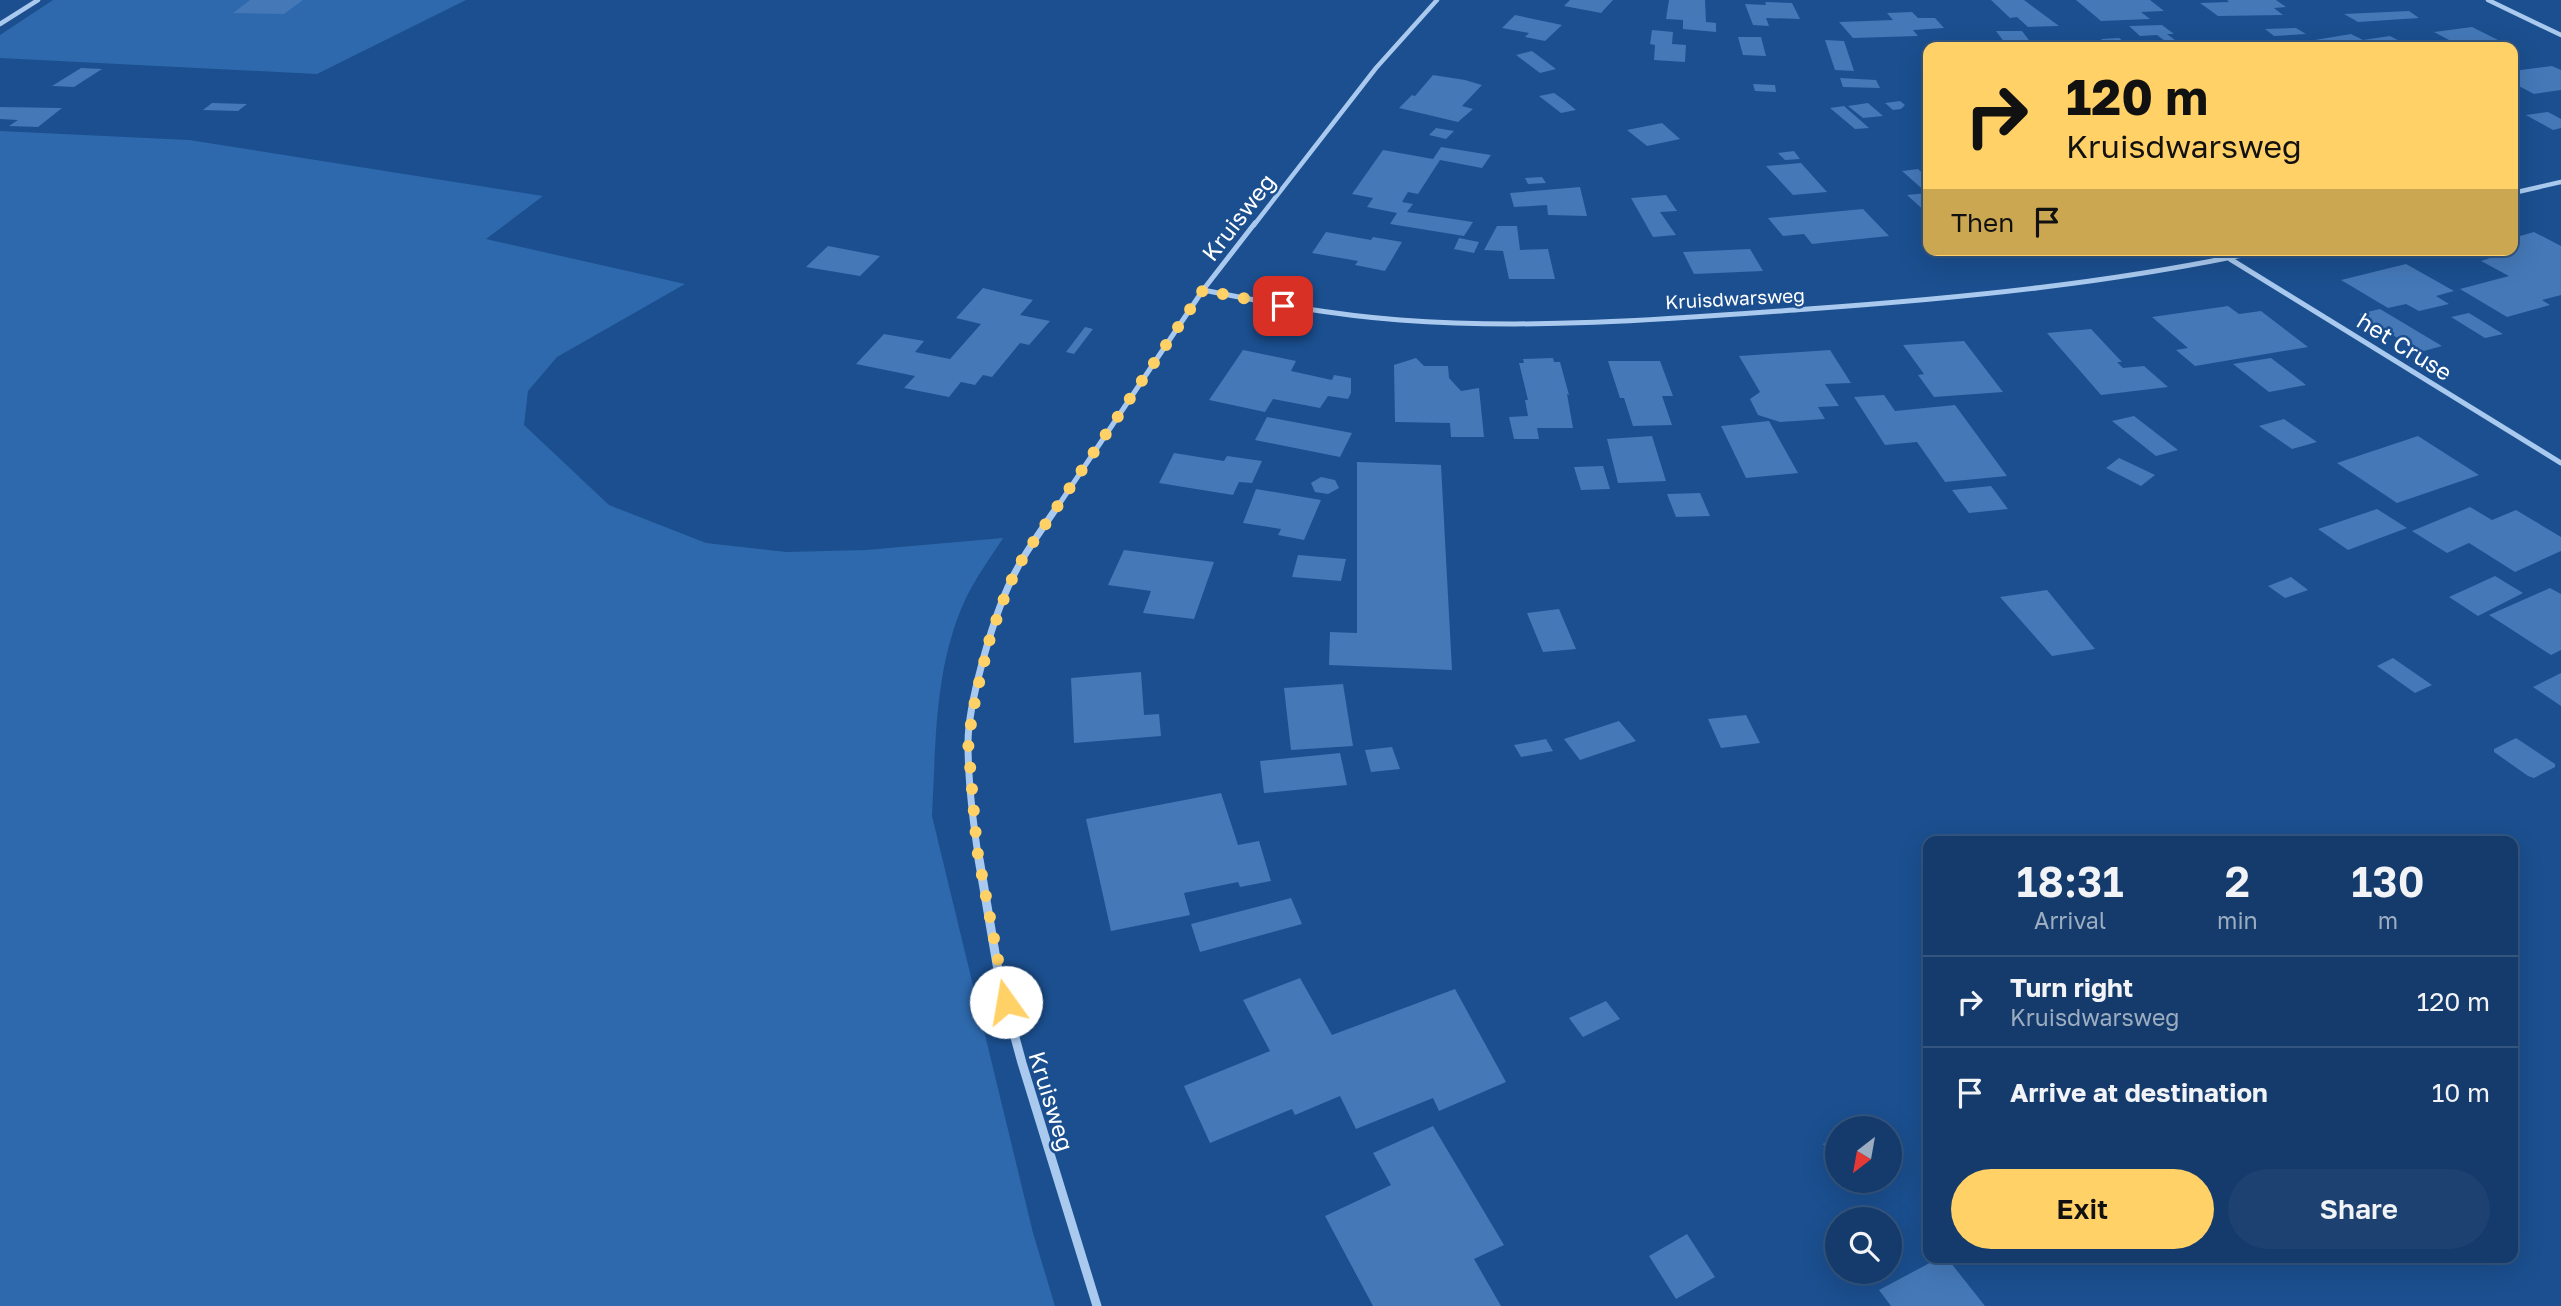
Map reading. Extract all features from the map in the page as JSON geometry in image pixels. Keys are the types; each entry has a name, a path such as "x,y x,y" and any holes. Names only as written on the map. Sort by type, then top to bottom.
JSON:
{"street":[{"path":"0,24 38,0"},
{"name":"Kruisweg","path":"1097,1306 1022,1063 1000,982 977,849 968,741 990,638 1008,587 1024,556 1203,290 1376,68 1437,0"},
{"path":"2488,0 2561,35"},
{"path":"2518,192 2561,182"},
{"name":"Kruisdwarsweg","path":"1203,290 1283,306 1387,319 1545,323 1768,313 1997,296 2242,256"},
{"name":"het Cruse","path":"2230,259 2561,463"}],"shaded area":[{"path":"53,0 466,0 317,74 0,58 0,35"},
{"path":"0,131 189,140 543,196 486,239 685,284 557,357 528,391 524,425 609,505 706,543 786,552 866,550 1003,538 966,598 948,650 938,705 932,816 1033,1233 1055,1306 0,1306"}],"building":[{"path":"250,0 303,0 284,14 233,13"},
{"path":"1570,0 1613,0 1601,13 1564,6"},
{"path":"1669,0 1705,0 1706,22 1716,23 1716,32 1683,29 1683,20 1666,19"},
{"path":"1991,0 2024,0 2059,26 2028,27 2017,17 2010,18"},
{"path":"2076,0 2150,0 2164,11 2141,12 2150,19 2101,21"},
{"path":"2227,0 2276,0 2286,7 2274,8 2283,15 2218,16 2200,3 2229,2"},
{"path":"1765,2 1792,3 1800,19 1766,18 1769,26 1753,25 1745,4 1766,5"},
{"path":"2409,11 2419,18 2358,22 2344,14"},
{"path":"1912,12 1918,18 1935,18 1944,28 1913,30 1918,36 1853,38 1839,22 1893,20 1887,13"},
{"path":"1515,15 1562,25 1545,41 1525,37 1529,33 1502,28"},
{"path":"2162,25 2174,34 2167,34 2177,42 2166,42 2157,35 2140,36 2129,26"},
{"path":"2472,27 2500,41 2433,42 2449,40 2434,32"},
{"path":"2296,28 2306,34 2274,36 2265,29"},
{"path":"1652,30 1673,32 1672,44 1686,45 1685,62 1654,60 1655,45 1650,44"},
{"path":"1996,31 2022,31 2030,42 2004,42"},
{"path":"2351,34 2363,40 2390,36 2401,42 2315,40"},
{"path":"1738,37 1761,37 1766,56 1743,55"},
{"path":"2119,38 2124,42 2104,42 2101,39"},
{"path":"1825,40 1844,41 1854,71 1835,70"},
{"path":"1532,51 1556,69 1540,73 1516,55"},
{"path":"2552,66 2561,70 2561,90 2534,94 2518,86 2518,70"},
{"path":"81,68 102,69 74,87 52,86"},
{"path":"1433,75 1482,85 1462,106 1473,109 1458,122 1399,108 1412,95 1415,96"},
{"path":"1840,78 1876,80 1880,88 1843,87"},
{"path":"1753,84 1775,85 1776,92 1755,91"},
{"path":"1554,93 1576,110 1561,113 1539,96"},
{"path":"1900,101 1905,105 1901,109 1893,110 1885,103"},
{"path":"212,103 247,104 238,111 203,110"},
{"path":"1868,103 1883,116 1863,118 1848,106"},
{"path":"1844,106 1869,128 1855,129 1830,108"},
{"path":"0,107 62,108 38,127 9,126 18,120 0,119"},
{"path":"2548,112 2561,119 2561,128 2553,130 2526,115"},
{"path":"1662,123 1680,139 1647,146 1627,130"},
{"path":"1436,128 1454,131 1446,139 1429,135"},
{"path":"1441,147 1491,155 1482,168 1440,160 1418,194 1408,192 1402,202 1413,204 1407,212 1473,222 1464,236 1390,224 1397,213 1367,207 1373,198 1352,194 1383,150 1433,159"},
{"path":"1794,151 1800,159 1785,160 1778,153"},
{"path":"1801,163 1827,192 1793,195 1766,166"},
{"path":"1918,169 1923,174 1923,189 1902,171"},
{"path":"1542,177 1546,183 1528,184 1525,178"},
{"path":"1580,187 1587,216 1548,215 1547,205 1514,207 1510,193"},
{"path":"1923,193 1923,209 1907,195"},
{"path":"1666,195 1677,211 1660,212 1676,235 1653,237 1631,198"},
{"path":"1863,209 1889,236 1812,244 1804,234 1783,236 1768,218"},
{"path":"1497,226 1517,226 1520,250 1548,249 1555,279 1509,279 1503,251 1484,250"},
{"path":"1326,232 1402,242 1385,271 1355,265 1358,261 1312,253"},
{"path":"2534,232 2561,246 2561,295 2542,300 2550,305 2507,317 2460,289 2509,276 2481,261 2493,257 2491,256 2518,256 2518,237"},
{"path":"1459,238 1479,242 1474,253 1454,249"},
{"path":"828,246 880,256 860,276 806,267"},
{"path":"1750,249 1763,271 1694,274 1683,252"},
{"path":"2406,264 2454,291 2436,296 2449,304 2419,311 2406,304 2388,308 2341,280"},
{"path":"983,288 1033,300 1020,315 1050,321 1029,345 1020,343 992,377 983,375 975,385 961,382 949,397 904,388 915,376 856,364 884,334 924,341 915,352 950,359 981,324 956,318"},
{"path":"2228,306 2239,314 2261,311 2308,347 2195,366 2176,350 2188,348 2152,317"},
{"path":"2380,309 2442,346 2420,352 2359,314"},
{"path":"2469,313 2503,334 2485,338 2451,317"},
{"path":"1085,327 1093,329 1074,354 1066,352"},
{"path":"2091,329 2122,362 2117,362 2123,368 2144,366 2168,387 2101,395 2047,333"},
{"path":"1964,341 2003,392 1934,397 1918,375 1924,374 1903,345"},
{"path":"1243,350 1296,361 1291,371 1332,380 1334,375 1351,378 1351,393 1348,399 1328,396 1320,408 1273,399 1265,412 1209,400"},
{"path":"1830,350 1851,383 1825,384 1839,406 1818,407 1825,419 1780,422 1758,415 1750,399 1760,392 1739,356"},
{"path":"1416,358 1424,366 1448,366 1449,378 1461,391 1479,388 1484,437 1451,437 1450,423 1395,422 1394,365"},
{"path":"1553,358 1554,362 1560,362 1569,395 1567,394 1573,428 1537,428 1539,439 1514,439 1509,417 1528,416 1525,400 1528,400 1519,363 1524,363 1523,359"},
{"path":"2271,358 2306,385 2269,392 2233,364"},
{"path":"1608,361 1660,361 1673,396 1662,396 1672,425 1633,426"},
{"path":"1884,395 1895,411 1955,405 2007,476 1945,482 1917,442 1885,445 1854,397"},
{"path":"2134,416 2178,450 2156,456 2112,421"},
{"path":"1267,417 1352,433 1340,457 1255,440"},
{"path":"2284,419 2317,442 2292,449 2259,426"},
{"path":"1769,421 1798,473 1746,478 1721,426"},
{"path":"1652,436 1666,481 1618,483 1607,439"},
{"path":"2418,436 2479,475 2397,503 2337,463"},
{"path":"1174,453 1224,461 1227,456 1262,461 1252,483 1239,482 1233,495 1159,483"},
{"path":"2119,458 2155,475 2141,486 2106,468"},
{"path":"1357,462 1441,465 1452,670 1329,665 1330,632 1357,633"},
{"path":"1603,466 1610,489 1581,490 1574,467"},
{"path":"1321,477 1335,480 1339,488 1328,494 1315,492 1311,483"},
{"path":"1991,486 2008,509 1969,513 1952,490"},
{"path":"1256,489 1321,500 1304,540 1278,535 1281,529 1243,523"},
{"path":"1700,493 1710,516 1676,517 1667,494"},
{"path":"2470,507 2492,520 2516,510 2561,537 2561,551 2515,572 2469,543 2447,553 2412,531"},
{"path":"2377,509 2407,528 2348,550 2318,529"},
{"path":"1124,550 1214,562 1194,619 1143,613 1151,591 1108,585"},
{"path":"1298,555 1346,559 1341,581 1292,577"},
{"path":"2495,576 2523,593 2478,616 2449,597"},
{"path":"2291,577 2308,590 2285,598 2268,586"},
{"path":"2550,588 2561,594 2561,650 2551,655 2489,615"},
{"path":"2047,590 2095,649 2052,656 2000,597"},
{"path":"1559,609 1576,649 1543,652 1527,613"},
{"path":"2393,658 2432,685 2415,693 2377,666"},
{"path":"1141,672 1144,715 1159,714 1161,736 1074,743 1071,678"},
{"path":"2561,673 2561,706 2533,687"},
{"path":"1343,684 1353,746 1291,750 1284,688"},
{"path":"1746,715 1760,743 1721,748 1708,719"},
{"path":"1619,721 1636,741 1580,760 1564,739"},
{"path":"2516,738 2555,764 2555,767 2534,778 2494,752 2494,749"},
{"path":"1546,739 1553,751 1521,757 1514,745"},
{"path":"1392,747 1400,769 1371,772 1365,750"},
{"path":"1340,753 1347,785 1264,793 1260,761"},
{"path":"1221,793 1238,845 1259,841 1271,881 1240,887 1238,882 1184,893 1190,915 1111,931 1086,819"},
{"path":"1291,898 1302,924 1200,952 1191,924"},
{"path":"1300,978 1332,1035 1455,989 1506,1082 1439,1111 1433,1098 1356,1129 1340,1096 1295,1115 1292,1109 1210,1143 1184,1086 1270,1051 1243,1000"},
{"path":"1606,1001 1620,1019 1583,1037 1569,1018"},
{"path":"1433,1126 1504,1245 1474,1259 1501,1306 1373,1306 1325,1216 1391,1185 1373,1153"},
{"path":"1687,1234 1715,1277 1676,1299 1649,1256"},
{"path":"1930,1263 1951,1263 1985,1306 1891,1306 1879,1290 1890,1284 1902,1284 1902,1278"}],"route":[{"path":"1006,1002 1000,982 977,849 968,741 990,638 1008,587 1045,522 1203,290 1283,306"}]}
